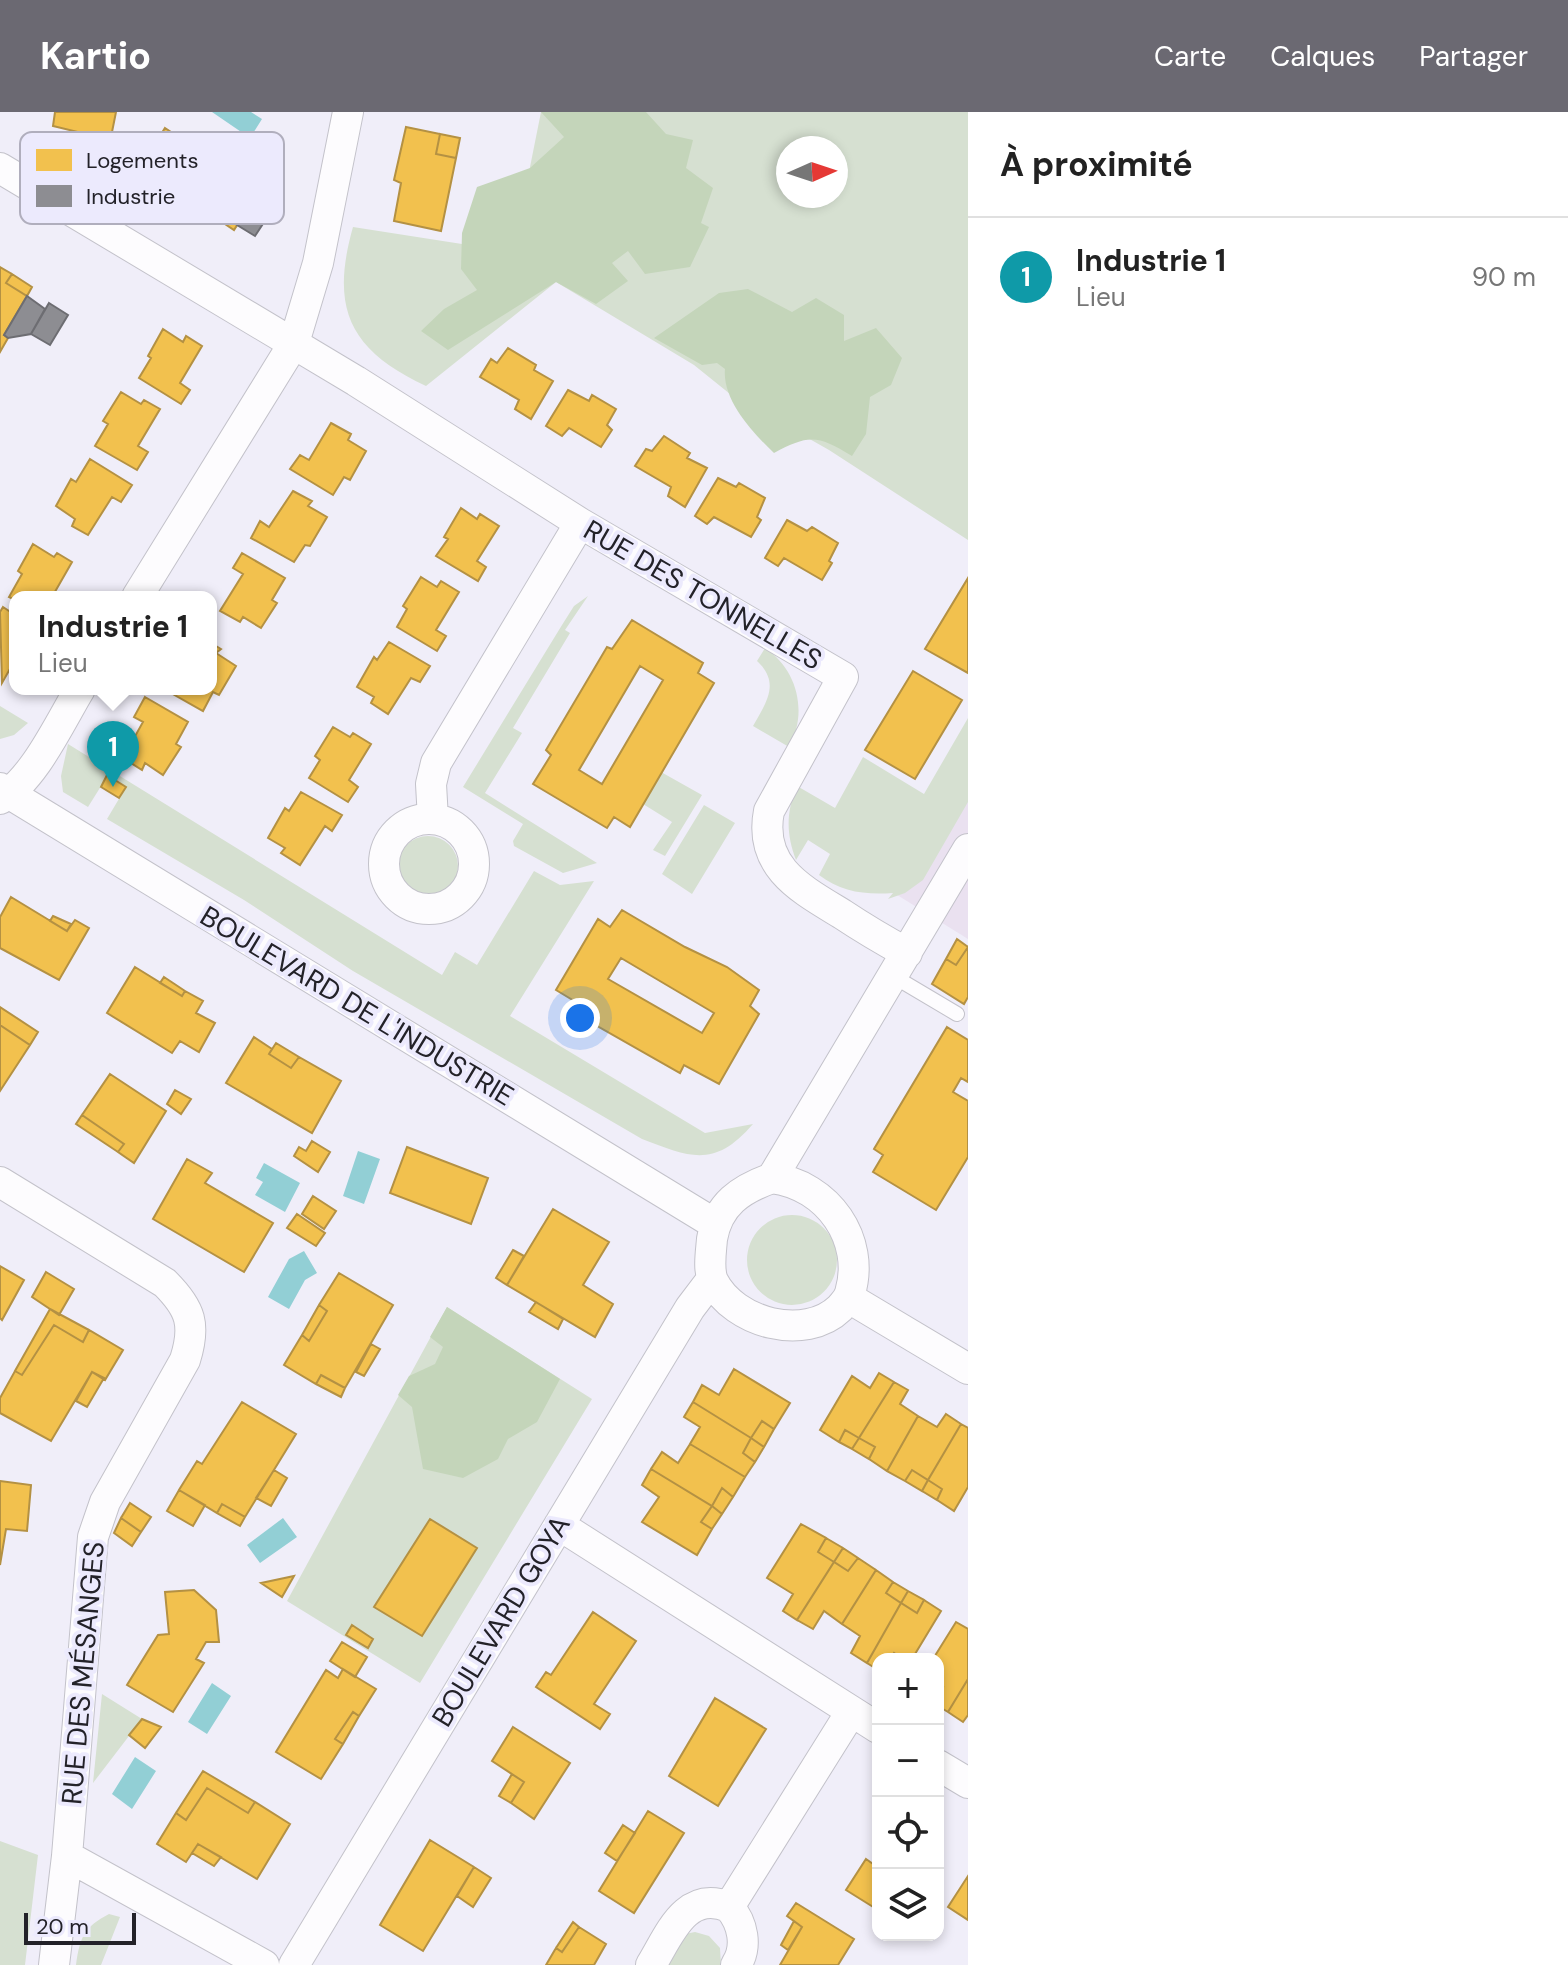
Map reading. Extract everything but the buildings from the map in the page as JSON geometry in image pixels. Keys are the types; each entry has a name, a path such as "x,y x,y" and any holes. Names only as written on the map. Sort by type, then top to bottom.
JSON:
{"street":[{"path":"141,591 294,343 318,263 348,112"},
{"name":"RUE DES TONNELLES","path":"0,168 20,180"},
{"name":"RUE DES TONNELLES","path":"92,224 294,343 580,523 843,677 769,811 766,836 775,860 790,880 900,964"},
{"path":"433,819 431,784 436,763 580,523"},
{"path":"3,794 28,774 76,695"},
{"name":"BOULEVARD DE L'INDUSTRIE","path":"3,794 715,1224"},
{"path":"772,1178 968,849"},
{"path":"772,1178 788,1180 811,1193 833,1212 847,1229 854,1249 856,1272 849,1298 833,1314 816,1322 793,1327 770,1323 747,1313 725,1298 712,1279 710,1255 715,1224 727,1203 745,1188 772,1178"},
{"name":"RUE DES MÉSANGES","path":"0,1182 165,1283 179,1297 190,1316 192,1339 185,1360 105,1502 93,1537 67,1856 54,1965"},
{"name":"BOULEVARD GOYA","path":"294,1965 690,1308 712,1279"},
{"path":"849,1298 968,1369"},
{"path":"559,1525 873,1725"},
{"path":"729,1907 851,1712"},
{"path":"944,1769 968,1783"},
{"path":"67,1856 264,1965"},
{"path":"651,1965 688,1909 707,1904 729,1907"},
{"path":"729,1907 742,1934 743,1950 736,1965"}],"lane":[{"path":"900,964 957,1014"}],"shaded area":[{"path":"968,769 968,939 894,893"}],"green space":[{"path":"541,112 968,112 968,540 829,450 730,394 694,365 556,282 426,386 379,357 363,341 352,323 344,281 353,227 513,252"},
{"path":"541,112 646,112 666,134 693,140 686,168 713,188 701,223 709,227 690,267 645,274 628,251 612,263 628,281 596,304 556,282 448,350 421,331 444,309 477,290 461,269 462,233 477,187 530,168 564,137"},
{"path":"748,289 792,312 816,298 844,315 844,341 876,328 902,358 891,385 870,397 866,434 852,456 830,444 813,440 796,442 774,453 740,415 728,392 725,369 717,363 702,365 654,338 719,293"},
{"path":"588,596 565,630 570,633 513,728 522,733 485,793 597,863 563,873 514,846 513,841 523,824 463,787 574,606"},
{"path":"765,648 785,668 796,693 798,720 789,747 753,726 769,693 768,677 757,661"},
{"path":"0,706 28,723 14,735 0,739"},
{"path":"968,718 968,802 923,880 905,893 888,899 893,893 854,891 819,875 830,854 808,840 796,860 789,823 797,786 835,808 863,757 924,794"},
{"path":"68,744 442,975 455,952 477,965 534,871 560,885 594,881 510,1016 705,1133 753,1124 727,1148 702,1155 675,1151 642,1139 353,971 244,900 107,819 126,787 108,775 88,807 63,792 61,776"},
{"path":"661,772 702,795 665,856 653,850 672,822 643,804"},
{"path":"704,805 735,823 692,894 662,874"},
{"path":"428,836 440,838 449,845 456,854 456,878 449,887 440,894 428,896 416,894 407,887 400,878 398,866 400,854 407,845 416,838"},
{"path":"792,1215 809,1218 824,1228 834,1243 837,1260 834,1277 824,1292 809,1302 792,1305 775,1302 760,1292 750,1277 747,1260 750,1243 760,1228 775,1218"},
{"path":"447,1307 592,1399 420,1683 287,1601"},
{"path":"447,1307 560,1379 537,1422 508,1439 498,1459 463,1478 423,1469 412,1407 398,1395 409,1376 435,1364 443,1347 430,1337"},
{"path":"102,1694 142,1719 93,1783"},
{"path":"0,1841 38,1855 25,1965 0,1965"},
{"path":"109,1914 120,1917 101,1965 76,1965 85,1934"},
{"path":"695,1932 709,1936 720,1948 721,1965 663,1965 685,1934"}],"water":[{"path":"212,112 251,112 262,119 254,132 241,132"},
{"path":"358,1151 380,1159 364,1204 343,1196"},
{"path":"264,1163 300,1183 285,1212 255,1195 263,1182 256,1178"},
{"path":"304,1251 317,1273 305,1280 289,1309 268,1297 289,1259"},
{"path":"283,1518 297,1537 260,1563 247,1545"},
{"path":"212,1683 231,1696 207,1734 188,1722"},
{"path":"135,1757 156,1771 132,1809 112,1794"}],"place":[{"name":"Industrie 1","path":"113,787"}]}
